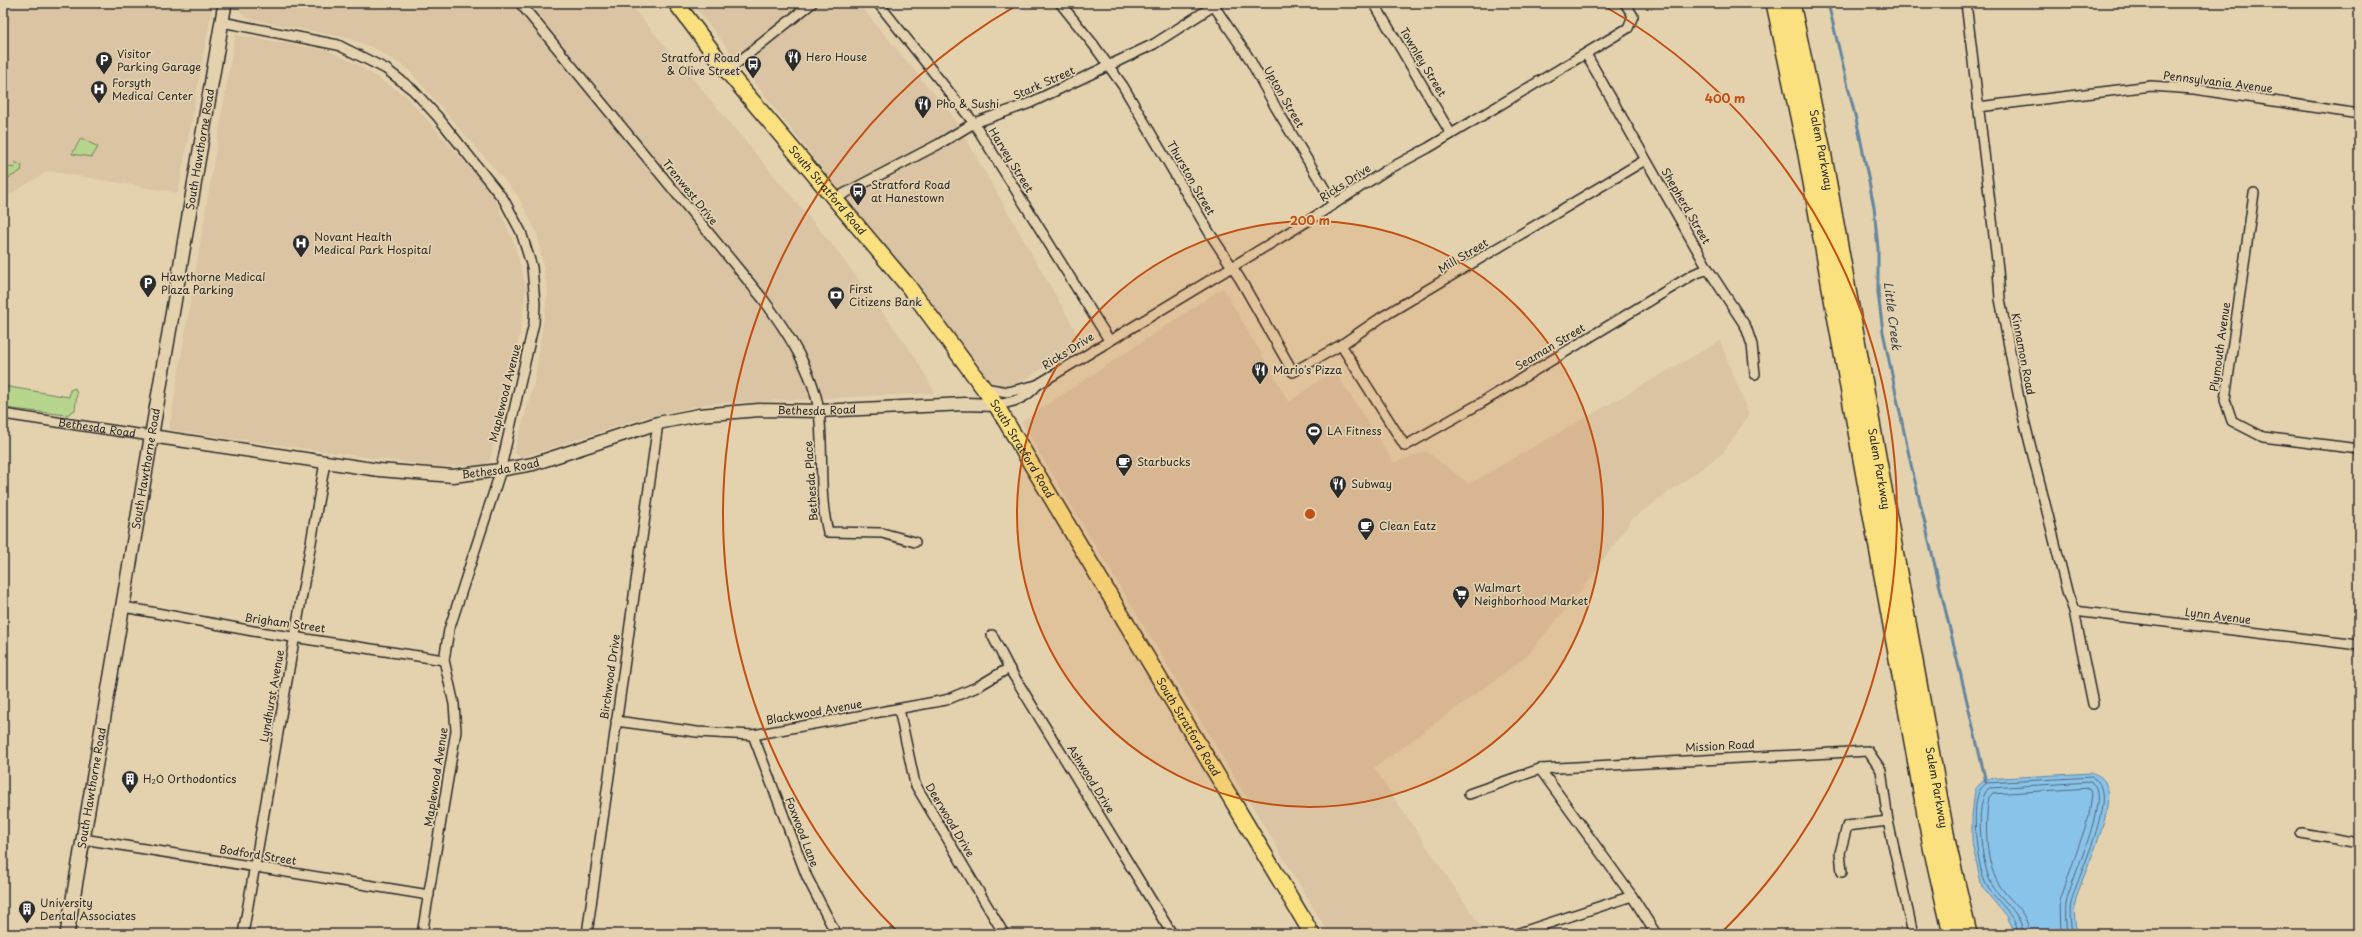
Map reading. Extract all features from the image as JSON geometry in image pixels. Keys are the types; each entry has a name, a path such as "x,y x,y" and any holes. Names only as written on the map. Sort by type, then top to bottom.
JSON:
{"highway":[{"name":"Salem Parkway","path":"1775,3 1806,149 1932,847 1952,934"},
{"name":"Salem Parkway","path":"1791,3 1821,146 1947,844 1968,934"}],"main road":[{"name":"South Hawthorne Road","path":"67,934 124,607 151,436 190,220 225,3"},
{"name":"South Stratford Road","path":"676,3 727,71 908,286 996,405 1312,934"}],"street":[{"name":"Trenwest Drive","path":"520,3 777,318 787,332 806,369 819,410"},
{"path":"727,71 812,3"},
{"name":"Harvey Street","path":"878,3 974,123 1109,340"},
{"name":"Thurston Street","path":"1060,3 1093,44 1108,68 1123,86 1293,372"},
{"name":"Townley Street","path":"1374,3 1451,134"},
{"name":"Ricks Drive","path":"996,405 1018,400 1029,394 1037,385 1334,204 1385,171 1451,134 1628,28 1633,16 1625,3"},
{"name":"Kinnamon Road","path":"1966,3 1998,269 2000,299 2020,404 2068,595 2074,611 2093,704"},
{"name":"Stark Street","path":"834,199 939,144 974,123 1030,103 1108,68 1154,44 1214,4"},
{"name":"Upton Street","path":"1214,4 1249,58 1276,108 1334,204"},
{"name":"Maplewood Avenue","path":"222,22 338,46 386,69 412,90 437,116 504,200 521,232 532,267 536,304 534,323 500,470 454,611 444,660 454,704 456,731 422,934"},
{"name":"Shepherd Street","path":"1586,54 1708,269 1746,327 1752,345 1755,374"},
{"name":"Pennsylvania Avenue","path":"1978,107 2151,86 2194,89 2359,114"},
{"name":"Mill Street","path":"1293,372 1341,345 1382,317 1646,160"},
{"name":"Plymouth Avenue","path":"2254,193 2225,400 2232,421 2263,437 2359,449"},
{"name":"Seaman Street","path":"1341,345 1405,446 1481,403 1694,274 1708,269"},
{"name":"Ricks Drive","path":"982,388 1008,392 1037,385"},
{"name":"Bethesda Road","path":"3,414 418,475 453,476 533,464 658,423 729,412 819,410 872,406 996,405"},
{"name":"Bethesda Place","path":"819,410 823,512 828,532 882,534 915,542"},
{"name":"Birchwood Drive","path":"587,934 658,423"},
{"name":"Lyndhurst Avenue","path":"243,934 325,462"},
{"name":"Brigham Street","path":"124,607 253,631 294,636 444,660"},
{"name":"Lynn Avenue","path":"2074,611 2359,645"},
{"name":"Ashwood Drive","path":"992,635 1009,668 1172,934"},
{"name":"Blackwood Avenue","path":"616,721 698,732 753,735 790,726 900,709 946,700 977,687 1009,668"},
{"name":"Deerwood Drive","path":"900,709 915,784 1004,934"},
{"name":"Foxwood Lane","path":"753,735 807,878 836,934"},
{"name":"Mission Road","path":"1540,769 1868,751 1882,770 1888,821 1913,934"},
{"path":"1469,794 1540,769 1632,896 1656,934"},
{"path":"1842,872 1840,853 1847,826 1888,821"},
{"path":"2301,834 2359,843"},
{"name":"Bodford Street","path":"83,839 429,895"},
{"path":"1516,934 1632,896"}],"shaded area":[{"name":"Forsyth Medical Center","path":"3,3 213,3 178,193 48,171 3,199"},
{"path":"240,3 629,3 835,248 914,355 935,393 705,404 645,417 521,458 514,452 534,383 548,292 537,233 518,196 408,69 372,47 348,38 250,19 243,15 239,9"},
{"path":"692,3 858,3 952,115 1083,343 1000,395"},
{"path":"235,35 327,50 357,64 406,96 493,194 514,243 526,287 520,335 489,464 439,467 169,430"},
{"path":"1223,288 1289,402 1334,370 1394,463 1426,451 1469,484 1720,341 1749,415 1723,453 1633,518 1590,579 1526,657 1374,768 1486,934 1329,934 1021,422"}],"green space":[{"path":"81,138 98,147 92,157 72,154"},
{"path":"15,162 22,166 21,171 3,181 3,166 14,168"},
{"path":"3,386 69,397 70,390 75,388 77,393 75,410 67,415 3,408"}],"water":[{"path":"2092,773 2098,775 2104,781 2107,789 2108,801 2106,815 2074,907 2076,934 2015,934 2007,917 1982,887 1972,843 1972,816 1975,790 1984,779"}],"waterway":[{"name":"Little Creek","path":"1828,3 1859,132 1874,207 1878,249 1878,293 1883,332 1910,460 1986,782"}],"place":[{"name":"Hero House","path":"793,72"},
{"name":"Visitor Parking Garage","path":"104,75"},
{"name":"Stratford Road & Olive Street","path":"753,79"},
{"name":"Forsyth Medical Center","path":"99,104"},
{"name":"Pho & Sushi","path":"923,119"},
{"name":"Stratford Road at Hanestown","path":"858,206"},
{"name":"Novant Health Medical Park Hospital","path":"301,258"},
{"name":"Hawthorne Medical Plaza Parking","path":"148,298"},
{"name":"First Citizens Bank","path":"836,310"},
{"name":"Mario's Pizza","path":"1260,385"},
{"name":"LA Fitness","path":"1314,446"},
{"name":"Starbucks","path":"1124,477"},
{"name":"Subway","path":"1338,499"},
{"name":"Clean Eatz","path":"1366,541"},
{"name":"Walmart Neighborhood Market","path":"1461,609"},
{"name":"H₂O Orthodontics","path":"130,794"},
{"name":"University Dental Associates","path":"27,924"}]}
